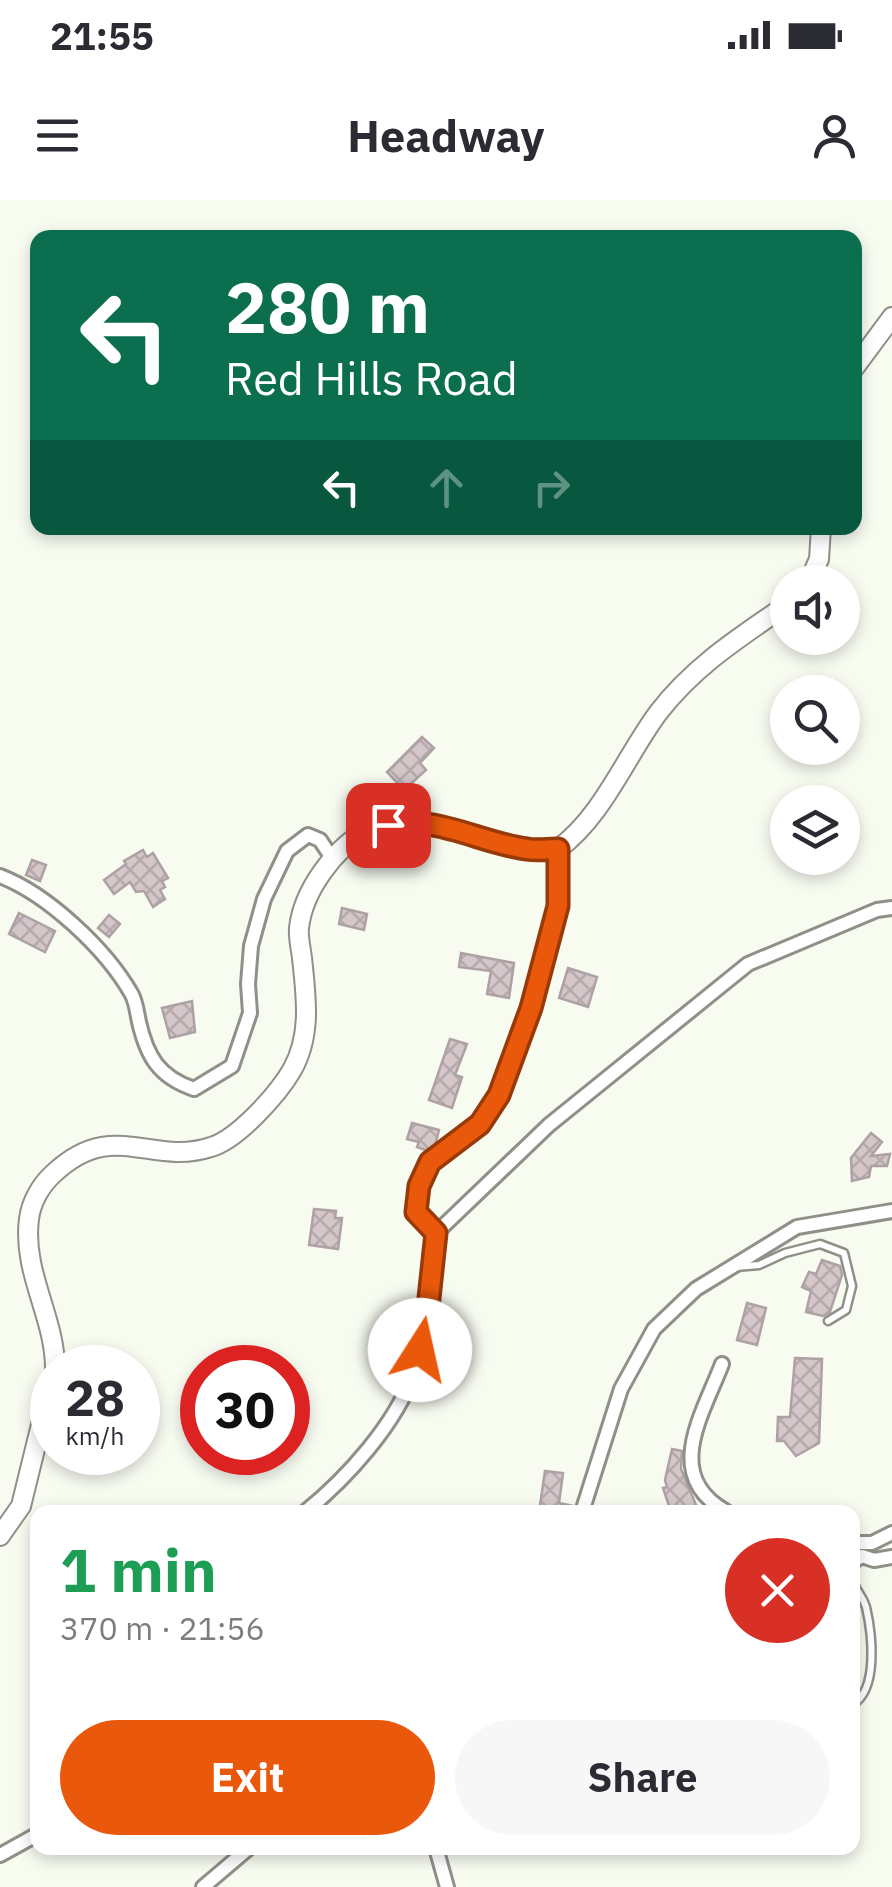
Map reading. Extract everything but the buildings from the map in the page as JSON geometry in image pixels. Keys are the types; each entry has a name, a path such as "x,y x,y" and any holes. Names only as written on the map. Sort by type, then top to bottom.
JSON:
{"main road":[{"path":"862,358 892,316"},
{"path":"817,565 821,535"},
{"path":"55,1345 31,1271 29,1219 40,1186 88,1148 124,1144 184,1152 213,1147 243,1128 292,1071 304,1039 307,1004 299,928 308,896 332,858 368,829 409,821 459,830 527,850 558,849 584,825 685,680 700,664 770,616"},
{"path":"0,1536 20,1506 30,1467"}],"street":[{"path":"0,876 22,884 59,912 109,963 133,996 144,1046 155,1067 176,1083 194,1089 232,1066 250,1013 252,946 264,899 287,852 308,836 320,840 332,858"},
{"path":"436,1233 416,1212 419,1186 430,1162 480,1124 499,1095 531,1008 558,906 558,849"},
{"path":"314,1505 335,1488 381,1432 414,1374 426,1326 436,1233 549,1125 748,964 877,910 892,908"},
{"path":"582,1505 621,1389 654,1329 696,1288 797,1227 892,1210"},
{"path":"715,1505 694,1479 688,1453 722,1364"},
{"path":"860,1543 872,1543 892,1534"},
{"path":"860,1557 892,1557"},
{"path":"0,1856 30,1839"},
{"path":"203,1887 241,1855"},
{"path":"438,1855 447,1887"}],"lane":[{"path":"730,1267 759,1266 785,1253 820,1244 844,1253 852,1286 846,1310 828,1321"},
{"path":"860,1597 865,1603 871,1654 870,1683 860,1699"}],"route":[{"path":"388,825 409,821 459,830 527,850 558,849 558,906 531,1008 499,1095 480,1124 430,1162 419,1186 416,1212 436,1233 420,1350"}]}
